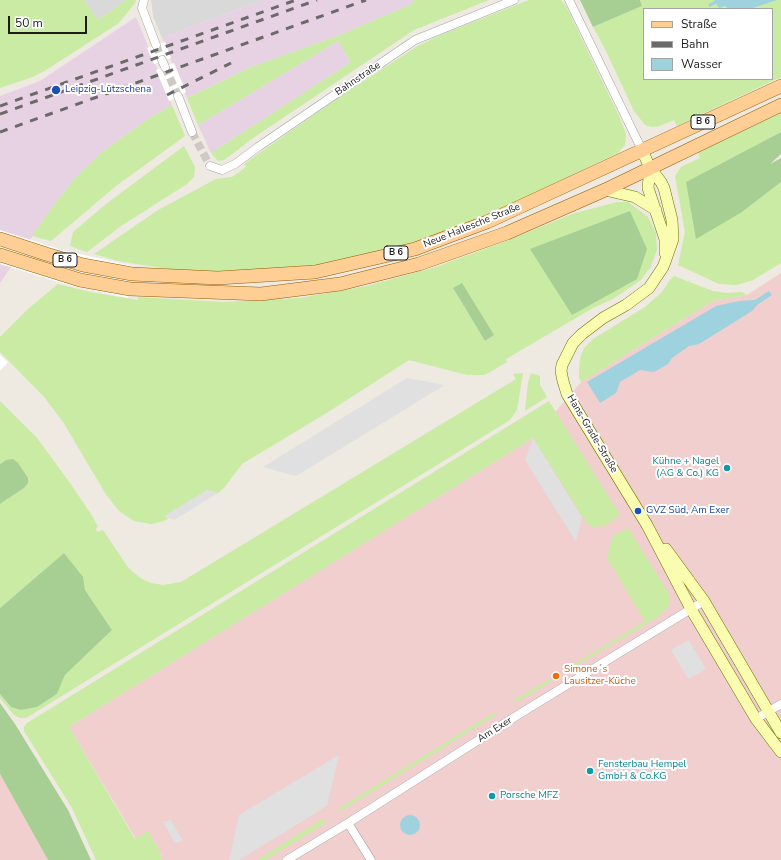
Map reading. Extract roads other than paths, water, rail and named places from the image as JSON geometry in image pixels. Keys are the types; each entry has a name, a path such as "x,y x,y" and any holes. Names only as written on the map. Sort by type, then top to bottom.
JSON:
{"main road":[{"name":"Neue Hallesche Straße","path":"0,239 83,264 132,274 218,278 315,272 415,249 487,222 781,86"},
{"name":"Neue Hallesche Straße","path":"0,255 80,280 130,289 261,294 340,284 418,264 507,233 605,190 781,105"}],"street":[{"path":"144,0 142,8 156,46"},
{"name":"Bahnstraße","path":"210,166 222,170 235,164 415,40 514,0"},
{"path":"569,0 642,150"},
{"path":"178,96 192,132"},
{"name":"Hans-Grade-Straße","path":"642,150 650,168 664,188 672,220 673,239 663,267 649,288 603,318 573,343 561,371 563,381 567,394 647,525 691,609 756,719 781,752"},
{"name":"Hans-Grade-Straße","path":"650,168 648,188 665,239 665,262"},
{"path":"605,190 635,197 656,210"},
{"name":"Hans-Grade-Straße","path":"647,525 704,601 781,733"},
{"name":"Am Exer","path":"287,860 521,713 704,601"},
{"path":"756,719 781,704"},
{"path":"348,823 371,860"}],"water":[{"path":"714,0 777,0 753,8 728,8 725,6 719,8"},
{"path":"769,291 772,295 757,305 752,311 699,344 689,346 672,358 668,364 654,372 640,370 620,382 616,393 600,403 587,382 716,306 739,301 755,300"},
{"path":"410,815 417,818 420,825 417,832 410,835 403,832 400,825 403,818"}],"waterway":[{"path":"710,5 720,0"}],"tunnel":[{"path":"156,45 162,60"},
{"path":"165,67 178,96"},
{"path":"192,132 210,166"}],"railway":[{"path":"0,106 296,0"},
{"path":"0,114 317,0"},
{"path":"0,132 366,0"},
{"path":"167,95 231,63"}],"place":[{"name":"Leipzig-Lützschena","path":"56,90"},
{"name":"Kühne + Nagel (AG & Co.) KG","path":"727,468"},
{"name":"GVZ Süd, Am Exer","path":"638,511"},
{"name":"Simone´s Lausitzer-Küche","path":"556,676"},
{"name":"Fensterbau Hempel GmbH & Co.KG","path":"590,771"},
{"name":"Porsche MFZ","path":"492,796"}]}
